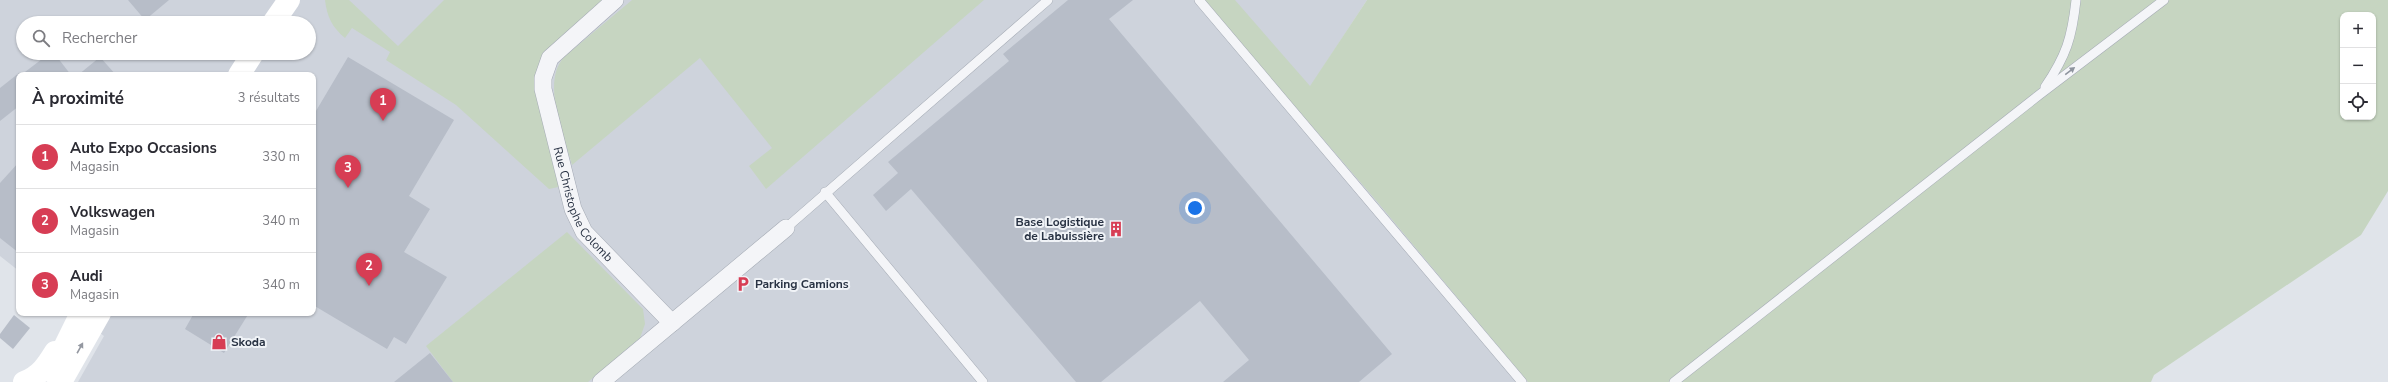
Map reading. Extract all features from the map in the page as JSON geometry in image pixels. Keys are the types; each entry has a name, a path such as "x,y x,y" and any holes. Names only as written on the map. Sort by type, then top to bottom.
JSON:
{"main road":[{"path":"278,16 289,0"},
{"path":"241,72 249,60"},
{"path":"61,382 98,316"},
{"path":"24,382 35,377 47,366 77,320"},
{"path":"47,382 77,320"}],"street":[{"name":"Rue Christophe Colomb","path":"615,0 550,58 542,78 543,89 573,209 584,232 672,323"},
{"path":"601,382 786,228"}],"lane":[{"path":"786,228 825,192 1048,0"},
{"path":"1199,0 1522,382"},
{"path":"2039,95 2062,63 2073,29 2076,0"},
{"path":"1674,382 2039,95 2164,0"},
{"path":"825,192 983,382"}],"shaded area":[{"path":"0,0 1367,0 1310,87 1535,382 78,382 104,336 78,316 316,316 316,72 16,72 16,269 0,256"}],"green space":[{"path":"325,0 349,0 398,46 444,0 602,0 541,58 535,89 560,184 558,187 549,189 456,105 386,60 390,52 352,28 345,38 331,21 327,12"},
{"path":"632,0 984,0 766,189 749,166 772,148 700,58 572,165 556,110 554,81 557,68 564,57"},
{"path":"1203,0 1235,0 1310,86 1367,0 2388,0 2388,191 2361,235 2154,375 2151,382 1528,382 1374,198"},
{"path":"567,232 643,309 645,324 640,338 588,382 453,382 426,346"}],"building":[{"path":"128,0 169,0 150,16 142,16"},
{"name":"Base Logistique de Labuissière","path":"1068,0 1133,0 1109,19 1392,354 1359,382 1223,382 1249,360 1200,301 1101,382 1076,382 911,189 886,211 873,195 898,173 888,162 1009,61 1003,54"},
{"path":"348,57 454,120 409,196 430,209 404,252 447,277 406,344 394,337 387,349 316,307 316,111"},
{"path":"41,60 59,60 69,72 25,72"},
{"path":"96,60 103,60 113,72 82,72"},
{"path":"16,75 16,108 0,121 0,88"},
{"path":"16,165 16,251 0,238 0,183"},
{"path":"14,315 30,328 13,349 0,338 0,334"},
{"name":"Skoda","path":"192,316 247,316 224,353 185,329"},
{"path":"430,353 453,382 394,382"}],"place":[{"name":"Auto Expo Occasions","path":"383,121"},
{"name":"Audi","path":"348,188"},
{"name":"Base Logistique de Labuissière","path":"1116,229"},
{"name":"Parking Camions","path":"743,284"},
{"name":"Volkswagen","path":"369,286"},
{"name":"Skoda","path":"219,342"}]}
